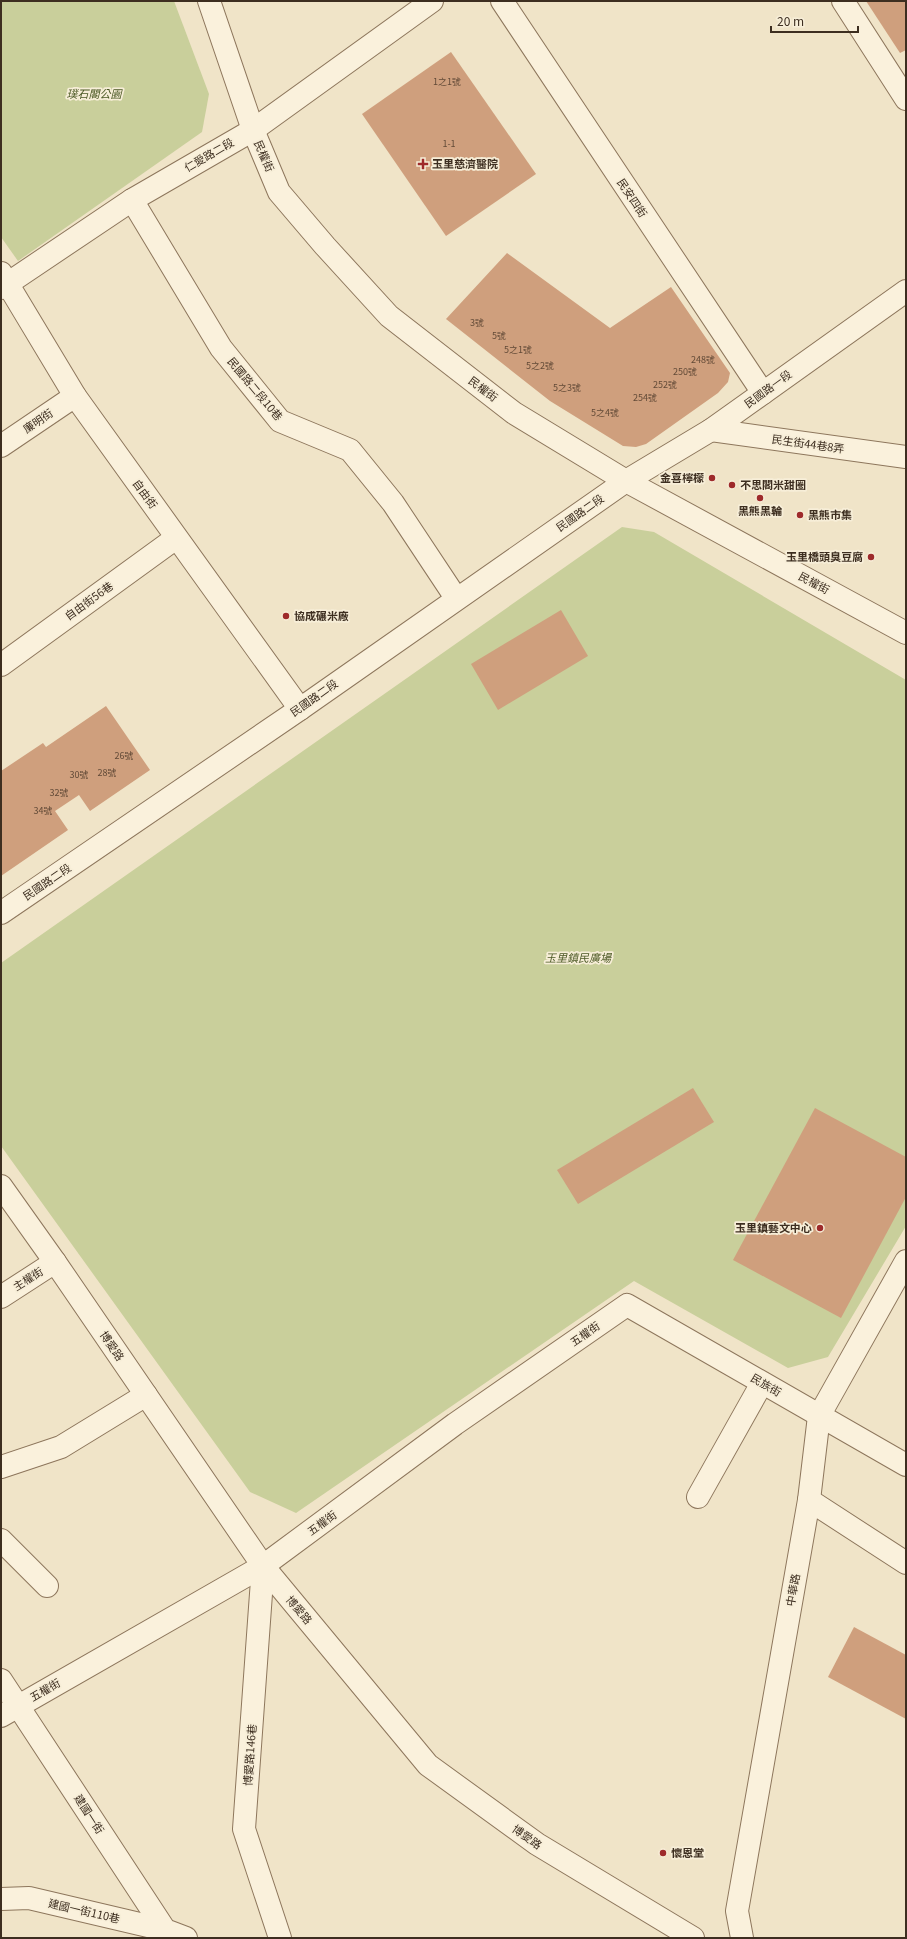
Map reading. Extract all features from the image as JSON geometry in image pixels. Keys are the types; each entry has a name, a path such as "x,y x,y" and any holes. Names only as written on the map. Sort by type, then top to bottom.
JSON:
{"street":[{"name":"民權街","path":"209,1 253,130 280,192 325,246 389,316 421,343 514,412 626,481 906,633"},
{"name":"仁愛路二段","path":"3,281 132,200 253,130 432,1"},
{"name":"民安四街","path":"502,1 762,393"},
{"path":"843,1 899,73 906,99"},
{"name":"民國路二段10巷","path":"132,200 222,348 265,403 280,421 350,450 393,503 456,598"},
{"name":"自由街","path":"3,281 75,396 300,709"},
{"name":"民國路一段","path":"626,481 711,430 906,291"},
{"name":"廉明街","path":"1,446 75,396"},
{"name":"民生街44巷8弄","path":"711,430 906,457"},
{"name":"民國路二段","path":"1,913 300,709 456,598 626,481"},
{"name":"自由街56巷","path":"1,665 176,538"},
{"name":"博愛路","path":"1,1186 55,1262 263,1566 428,1765 537,1844 693,1938"},
{"name":"中華路","path":"742,1938 737,1911 809,1500 819,1416 906,1261"},
{"name":"主權街","path":"1,1297 55,1262"},
{"name":"民族街","path":"627,1305 906,1465"},
{"name":"五權街","path":"10,1711 263,1566 455,1424 627,1305"},
{"path":"698,1497 762,1383"},
{"path":"1,1467 61,1447 146,1395"},
{"path":"809,1500 906,1563"},
{"path":"1,1540 47,1586"},
{"name":"博愛路146巷","path":"263,1566 244,1828 280,1938"},
{"name":"建國一街","path":"1,1680 10,1711 165,1930"},
{"name":"建國一街110巷","path":"1,1899 29,1898 165,1930"},
{"path":"165,1930 186,1938"}],"green space":[{"name":"璞石閣公園","path":"1,1 174,1 209,94 202,132 18,261 1,237"},
{"name":"玉里鎮民廣場","path":"622,527 654,532 906,680 906,1226 828,1357 788,1368 634,1281 296,1513 250,1492 1,1146 1,963"}],"building":[{"path":"866,1 906,1 906,50 900,53"},
{"name":"玉里慈濟醫院","path":"451,52 536,174 446,236 362,114"},
{"path":"507,253 610,328 671,287 730,373 728,382 718,393 646,444 636,447 623,446 550,401 446,319"},
{"path":"561,610 588,656 498,710 471,664"},
{"path":"106,706 150,770 90,811 79,795 55,811 68,830 1,876 1,771 43,743 46,747"},
{"path":"693,1088 714,1122 578,1204 557,1170"},
{"name":"玉里鎮藝文中心","path":"815,1108 906,1157 906,1197 841,1318 733,1260"},
{"path":"854,1627 906,1655 906,1719 828,1677"}],"place":[{"name":"玉里慈濟醫院","path":"423,164"},
{"name":"金喜檸檬","path":"712,478"},
{"name":"不思閣米甜圈","path":"732,485"},
{"name":"黑熊黑輪","path":"760,498"},
{"name":"黑熊市集","path":"800,515"},
{"name":"玉里橋頭臭豆腐","path":"871,557"},
{"name":"協成碾米廠","path":"286,616"},
{"name":"玉里鎮藝文中心","path":"820,1228"},
{"name":"懷恩堂","path":"663,1853"}]}
